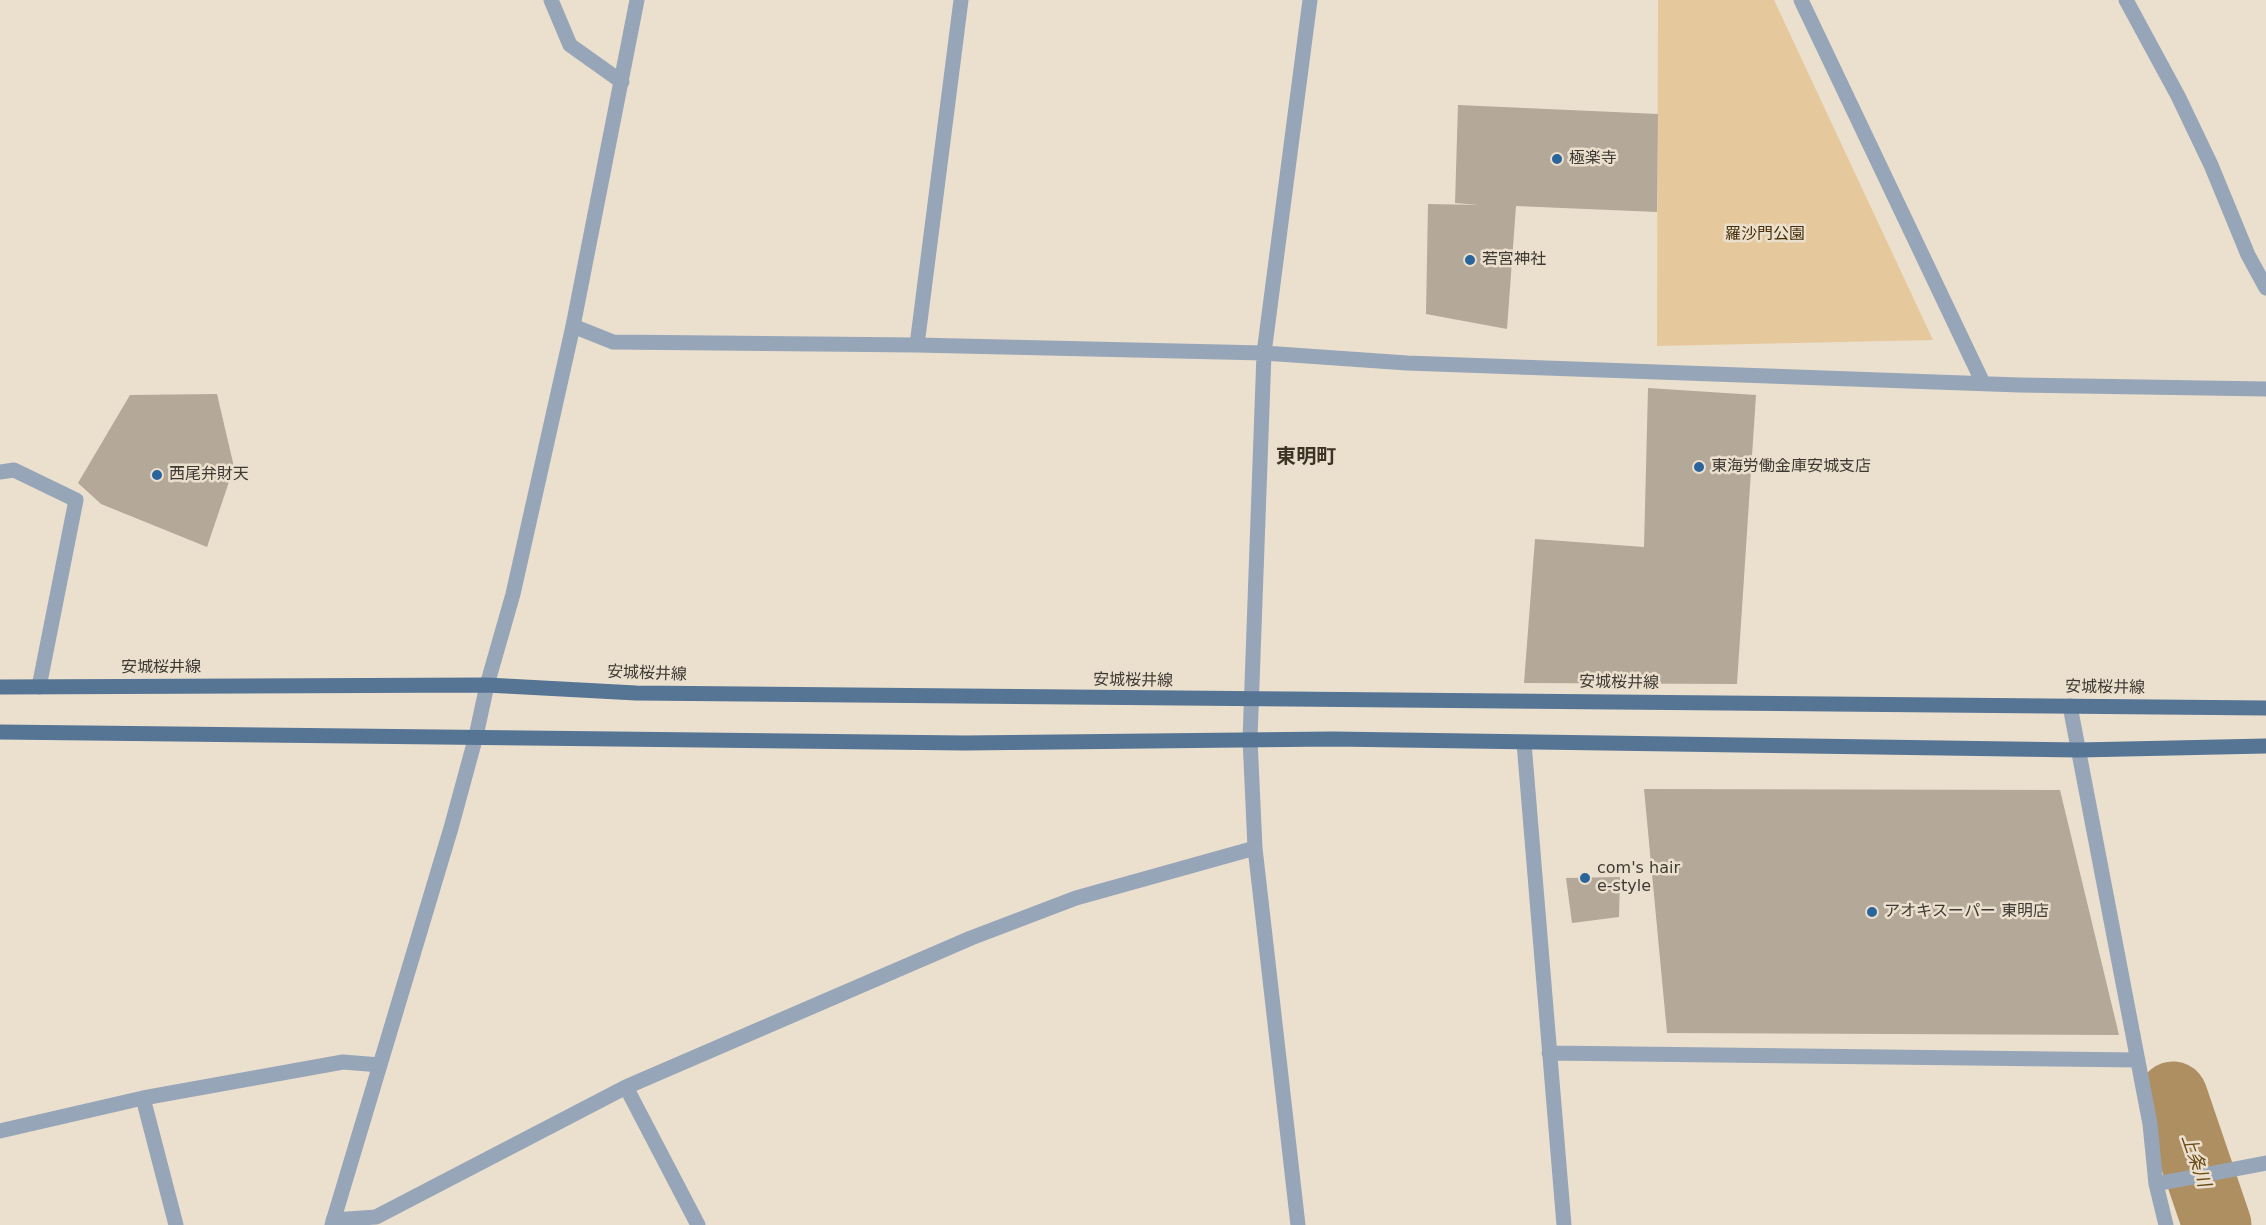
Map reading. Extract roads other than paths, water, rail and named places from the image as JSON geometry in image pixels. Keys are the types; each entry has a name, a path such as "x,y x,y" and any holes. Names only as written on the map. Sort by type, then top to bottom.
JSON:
{"main road":[{"name":"安城桜井線","path":"0,687 487,685 636,693 2266,708"},
{"path":"0,732 965,743 1333,739 2079,750 2266,746"}],"street":[{"path":"551,0 570,45 622,82"},
{"path":"637,0 573,326 513,594 487,685 451,828 333,1222 376,1217 626,1087 972,938 1076,898 1255,848"},
{"path":"917,345 961,0"},
{"path":"1298,1225 1255,848 1250,699 1264,353 1310,0"},
{"path":"1801,0 1983,384"},
{"path":"2126,0 2202,145 2248,255 2266,288"},
{"path":"573,326 614,342 917,345 1264,353 1407,363 1983,384 2266,389"},
{"path":"0,472 14,470 76,500 39,687"},
{"path":"2070,706 2150,1124 2156,1184 2166,1225"},
{"path":"1524,743 1563,1225"},
{"path":"1549,1053 2138,1060"},
{"path":"0,1131 143,1098 342,1062 380,1065"},
{"path":"626,1087 698,1225"},
{"path":"143,1098 176,1225"},
{"path":"2156,1184 2266,1163"}],"waterway":[{"name":"上条川","path":"2173,1096 2217,1225"}],"place":[{"name":"極楽寺","path":"1557,159"},
{"name":"若宮神社","path":"1470,260"},
{"name":"東海労働金庫安城支店","path":"1699,467"},
{"name":"西尾弁財天","path":"157,475"},
{"name":"com's hair e-style","path":"1585,878"},
{"name":"アオキスーパー 東明店","path":"1872,912"}],"district":[{"name":"東明町","path":"1306,458"}],"park label":[{"name":"羅沙門公園","path":"1765,235"}]}
